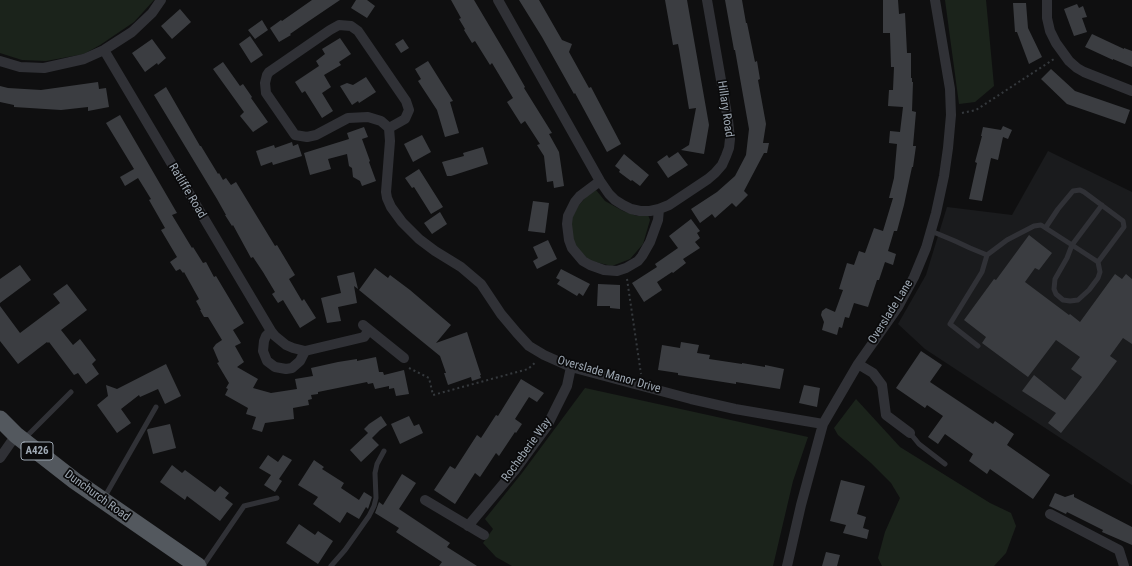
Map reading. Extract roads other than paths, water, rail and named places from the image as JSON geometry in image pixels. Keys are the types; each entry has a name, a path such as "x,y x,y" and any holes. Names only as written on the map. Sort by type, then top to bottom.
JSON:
{"highway":[{"name":"Dunchurch Road","path":"0,419 75,482 198,566"}],"street":[{"path":"0,61 20,67 44,68 84,59 104,50 132,32 152,13 161,0"},
{"name":"Hillary Road","path":"498,0 600,181 609,194 622,205 640,211 650,211 669,205 715,173 724,160 729,148 729,125 707,0"},
{"name":"Overslade Lane","path":"787,566 801,505 823,424 858,364 898,307 914,277 931,232 944,176 951,115 950,88 935,0"},
{"path":"1046,0 1047,18 1050,31 1056,43 1073,65 1084,72 1132,91"},
{"path":"339,25 351,26 358,31 406,101 409,110 405,119 389,128 381,121 368,117 348,118 316,135 307,137 295,135 266,93 265,83 267,75 269,72 330,30 339,25"},
{"name":"Ratliffe Road","path":"104,50 271,331 286,345 305,351"},
{"name":"Overslade Manor Drive","path":"389,128 390,141 386,192 391,207 402,222 419,239 435,251 461,266 481,284 501,314 529,346 544,355 571,366 642,386 735,409 823,424"},
{"path":"600,181 580,196 571,209 567,224 569,240 572,248 577,255 590,265 604,270 617,271 638,261 646,250 656,227 659,209"},
{"path":"271,331 264,340 263,351 267,361 275,367 286,369 292,368 300,361 305,351 364,337 366,328 404,358"},
{"path":"858,364 873,373 882,384 886,414 910,432"},
{"name":"Rocheberie Way","path":"468,526 515,470 547,426 567,386 571,366"},
{"path":"0,458 20,437"},
{"path":"425,500 484,535"},
{"path":"1050,514 1119,550 1124,566"}],"lane":[{"path":"1046,227 1058,209 1074,190 1084,192 1122,221 1124,227 1098,262"},
{"path":"978,346 950,324 982,272 988,254 1007,240 1028,228 1041,224 1072,245 1098,262 1100,272 1098,278 1086,293 1078,300 1063,300 1056,294 1054,289 1055,279 1067,258 1072,245 1102,206"},
{"path":"931,232 988,254"},
{"path":"20,437 71,392"},
{"path":"102,500 156,407"},
{"path":"910,432 919,444 945,464"},
{"path":"331,566 345,550 369,516 374,506 376,498 375,473 377,464 384,451"},
{"path":"203,566 244,506 277,498"}]}
